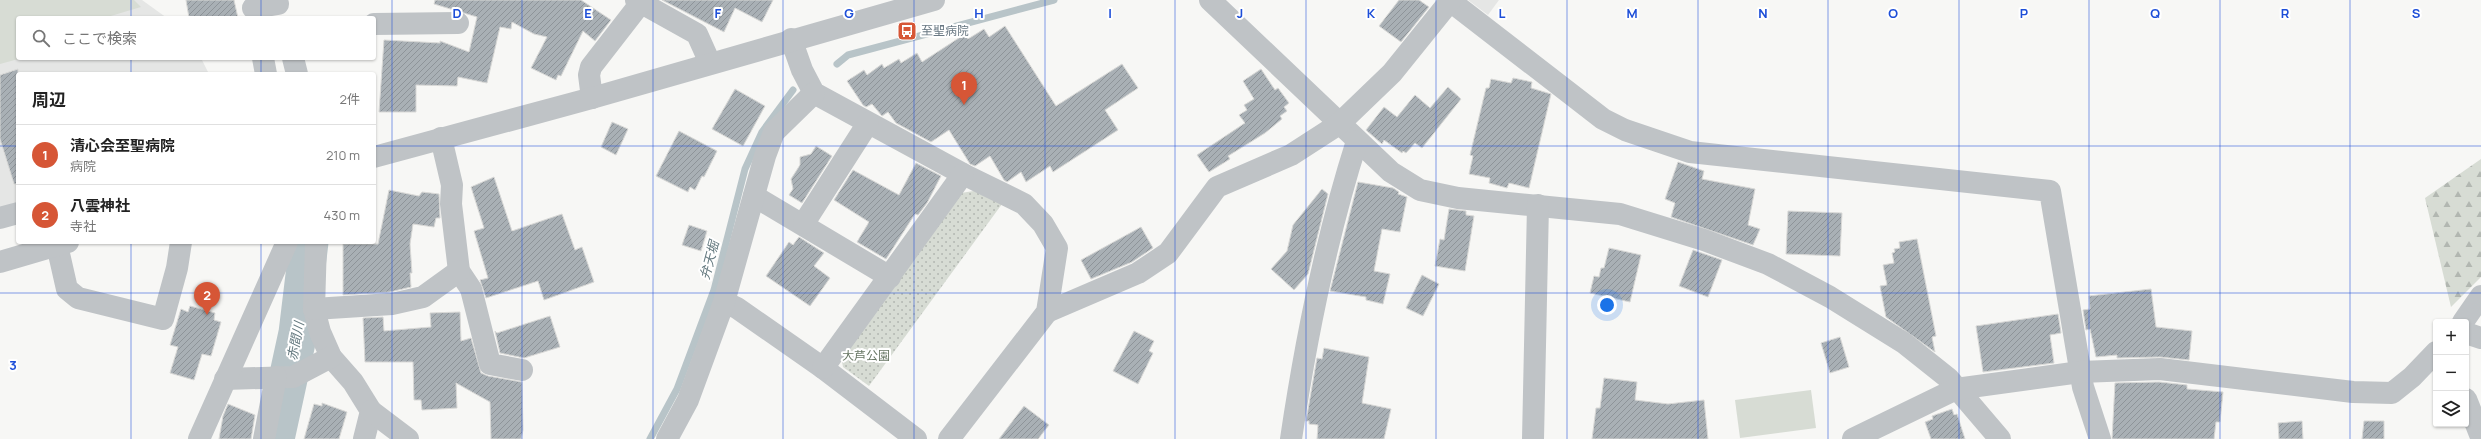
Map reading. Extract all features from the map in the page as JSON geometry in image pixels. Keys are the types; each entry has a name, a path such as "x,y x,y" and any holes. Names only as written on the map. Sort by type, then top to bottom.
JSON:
{"street":[{"path":"376,156 592,98 791,39 934,0"},
{"path":"1210,0 1338,124 1391,172 1420,190 1458,198 1620,214 1704,240 1768,264 1830,297 1904,343 1948,378 2000,439"},
{"path":"1047,312 1138,273 1168,253 1217,187 1291,155 1338,124 1392,73 1450,0 1603,120 1625,130 1690,152 2050,191 2080,372 2091,419 2100,439"},
{"path":"592,98 589,75 591,67 640,1 696,34 710,63"},
{"path":"253,9 279,7"},
{"path":"376,24 458,23"},
{"path":"791,39 802,70 814,93 963,174 1024,204 1043,224 1057,248 1047,312 949,439"},
{"path":"263,60 266,72"},
{"path":"294,60 296,72"},
{"path":"668,439 688,400 724,302 765,156 774,132 814,93"},
{"path":"804,224 868,123"},
{"path":"441,138 452,185 451,204 459,271 471,289 490,364 522,370"},
{"path":"1291,439 1303,356 1337,203 1357,141"},
{"path":"823,368 963,174"},
{"path":"754,196 804,224 890,277"},
{"path":"1533,439 1538,205"},
{"path":"0,218 16,213"},
{"path":"0,262 60,244"},
{"path":"63,244 67,289 78,298 163,319 177,268 181,244"},
{"path":"199,439 286,244"},
{"path":"316,244 314,309 320,332 331,357 353,382 371,411 408,439"},
{"path":"314,309 392,304 423,297 459,271"},
{"path":"2465,319 2481,296"},
{"path":"724,302 738,308 823,368 916,439"},
{"path":"2469,334 2481,338"},
{"path":"1853,439 1956,389 2080,372 2160,370 2231,376 2353,392 2392,393 2412,377 2433,355"},
{"path":"225,379 284,377 331,357"},
{"path":"264,439 284,377"},
{"path":"2469,407 2481,437"},
{"path":"364,439 371,411"}],"shaded area":[{"path":"0,0 142,0 164,16 16,16 16,60 202,60 208,72 16,72 16,204 0,209"},
{"path":"1468,0 1499,0 1488,15"}],"green space":[{"path":"0,0 134,0 141,7 111,16 16,16 16,60 0,64"},
{"path":"2481,159 2481,277 2451,307 2425,198"},
{"name":"大芦公園","path":"980,190 1002,204 869,386 843,367 841,356 961,193"},
{"path":"1811,390 1816,428 1740,438 1735,400"}],"building":[{"path":"186,0 234,0 238,16 189,16"},
{"path":"435,0 581,0 611,20 595,41 583,31 561,76 558,75 556,80 531,68 547,37 534,34 512,22 511,29 500,27 487,83 458,77 457,86 416,85 416,112 379,112 384,40 440,43 440,41 469,52 477,17 434,4"},
{"path":"662,0 773,0 762,22 735,8 724,32"},
{"path":"1399,0 1419,0 1429,7 1401,42 1379,26"},
{"path":"1005,26 1056,106 1122,64 1138,88 1105,110 1118,130 1053,172 1050,166 1026,182 1021,172 1007,182 1004,180 990,156 975,166 970,164 949,130 931,142 896,123 888,112 882,116 872,104 866,107 863,105 847,81 864,70 867,75 882,64 884,68 899,59 901,63 917,53 922,62 965,34 968,39 984,29 989,37"},
{"path":"18,69 18,72 16,72 16,184 14,184 0,139 0,75"},
{"path":"1261,69 1275,90 1278,88 1289,103 1284,107 1287,111 1280,116 1282,119 1265,133 1228,156 1230,159 1209,172 1197,155 1245,123 1239,115 1247,110 1244,105 1254,99 1243,81"},
{"path":"1513,78 1532,82 1531,88 1551,94 1529,188 1509,183 1507,188 1489,183 1490,178 1469,174 1473,156 1470,155 1486,88 1489,88 1491,79 1511,83"},
{"path":"1448,87 1461,99 1422,148 1415,143 1406,153 1403,151 1402,153 1384,140 1382,144 1366,130 1384,107 1397,117 1415,95 1430,108"},
{"path":"735,89 765,106 743,146 712,129"},
{"path":"612,122 628,129 616,155 601,147"},
{"path":"679,131 717,151 704,177 702,176 695,190 690,187 688,192 656,176"},
{"path":"816,146 832,156 802,203 789,195 793,189 791,179 800,165 800,157 811,154"},
{"path":"1678,162 1704,171 1702,179 1755,189 1748,225 1760,229 1753,245 1671,217 1675,203 1665,199"},
{"path":"916,163 941,176 927,203 918,215 915,214 886,259 857,242 869,222 834,200 853,170 899,195"},
{"path":"494,177 512,231 562,214 575,250 582,247 594,282 544,300 538,281 486,298 480,280 488,278 474,231 484,228 471,187"},
{"path":"1358,182 1393,188 1399,192 1398,194 1407,197 1400,232 1382,229 1374,271 1390,274 1383,304 1366,300 1366,297 1330,291"},
{"path":"1322,189 1328,194 1308,274 1294,290 1271,269 1287,251 1293,225"},
{"path":"389,190 419,196 422,192 439,194 440,218 436,218 434,227 413,224 410,244 412,273 410,273 411,287 390,292 343,295 343,244 378,244"},
{"path":"1449,209 1466,211 1466,215 1474,216 1465,271 1435,266 1440,239 1444,240"},
{"path":"1788,211 1842,213 1840,256 1786,254"},
{"path":"689,225 707,231 701,251 682,245"},
{"path":"1141,227 1153,248 1132,262 1091,279 1081,260"},
{"path":"799,237 824,253 814,266 830,278 810,306 766,276 789,242 793,245"},
{"path":"1917,239 1936,336 1932,337 1935,352 1886,317 1880,286 1887,285 1883,265 1894,263 1892,253 1895,252 1894,249 1900,248 1899,242"},
{"path":"1609,248 1641,255 1630,302 1590,293 1594,276 1599,277 1601,268 1604,268"},
{"path":"1693,250 1722,260 1708,297 1679,286"},
{"path":"1422,275 1439,284 1423,316 1406,308"},
{"path":"2151,289 2156,327 2192,331 2189,360 2160,357 2117,358 2117,355 2096,357 2090,329 2086,330 2083,310 2090,309 2089,296"},
{"path":"190,306 215,313 214,320 221,322 211,356 202,354 194,380 170,373 178,347 170,345 181,309 188,312"},
{"path":"460,312 461,341 471,338 481,373 488,376 522,382 523,430 521,439 491,439 490,402 456,383 457,408 422,410 421,400 414,400 413,362 365,362 363,318 383,317 384,331 431,327 430,313"},
{"path":"2058,314 2061,333 2050,335 2054,363 1983,372 1976,326"},
{"path":"550,316 560,347 524,358 500,353 495,331 497,333"},
{"path":"1134,331 1154,341 1149,351 1153,353 1138,384 1113,371"},
{"path":"1840,337 1849,367 1830,373 1821,343"},
{"path":"1324,348 1369,357 1362,403 1391,409 1384,439 1317,439 1318,425 1309,424 1309,421 1306,421 1317,358 1322,359"},
{"path":"1604,378 1637,382 1635,400 1668,404 1704,400 1708,439 1592,439 1596,408 1600,408"},
{"path":"2159,382 2187,385 2187,389 2223,392 2220,422 2216,422 2214,439 2112,439 2115,383"},
{"path":"322,403 347,412 339,439 304,439 314,404 322,406"},
{"path":"228,404 255,415 251,439 219,439 223,416"},
{"path":"1024,406 1049,425 1038,439 999,439"},
{"path":"1952,409 1954,415 1957,414 1965,439 1931,439 1925,422 1933,419 1932,416"},
{"path":"2302,421 2303,439 2279,439 2278,423"},
{"path":"2364,421 2384,421 2384,439 2362,439"}],"waterway":[{"name":"弁天堀","path":"837,64 848,55 1054,0"},
{"name":"弁天堀","path":"650,439 677,389 714,290 745,169 762,132 793,90"},
{"name":"赤間川","path":"275,439 298,333 309,244"}],"place":[{"name":"至聖病院","path":"907,31"},
{"name":"清心会至聖病院","path":"964,105"},
{"name":"八雲神社","path":"207,315"}]}
